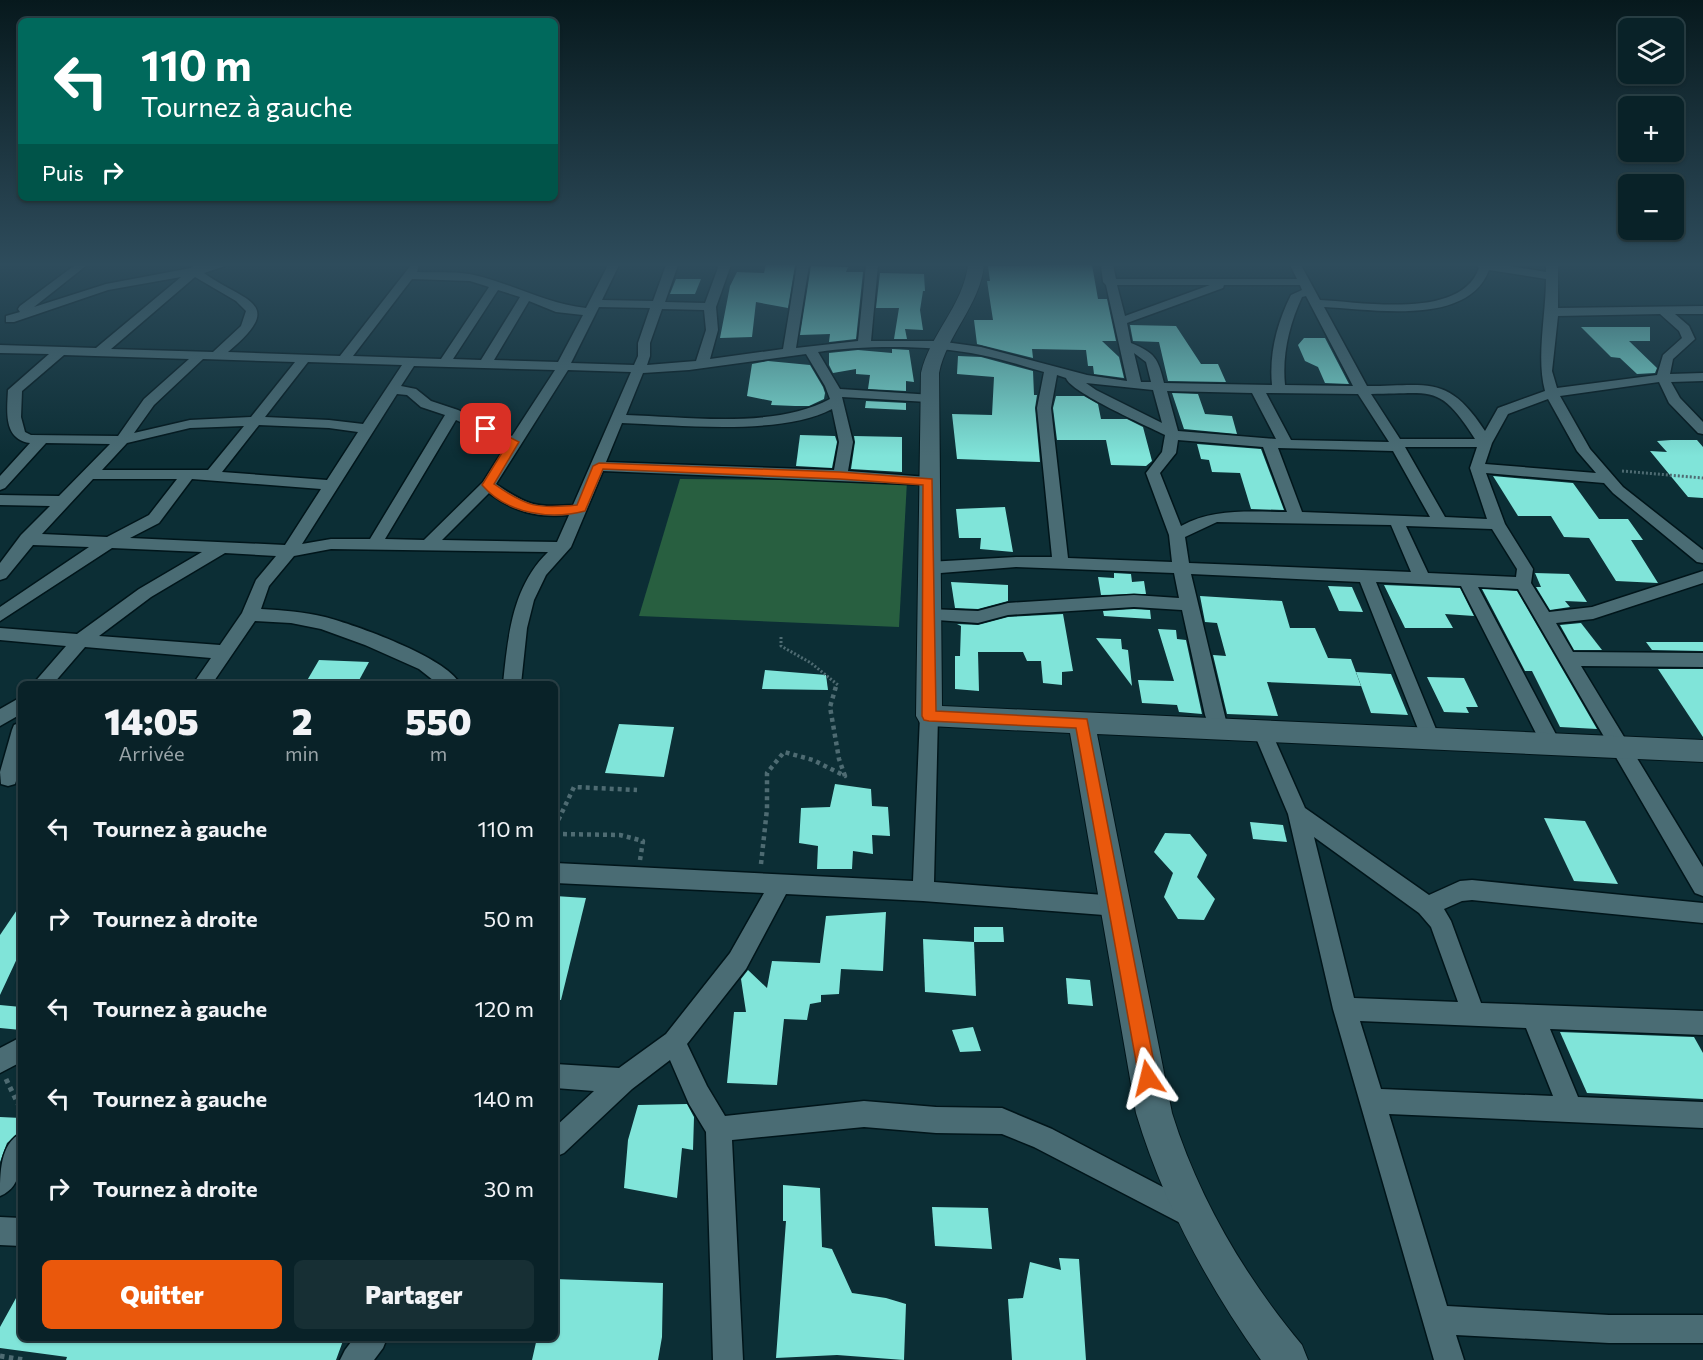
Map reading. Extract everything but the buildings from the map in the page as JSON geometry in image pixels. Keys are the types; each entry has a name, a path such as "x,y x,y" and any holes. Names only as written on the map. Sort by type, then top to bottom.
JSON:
{"main road":[{"path":"948,328 938,345 930,373 928,398 929,716 1703,751"},
{"path":"1082,723 1154,1113 1171,1166 1192,1215 1222,1267 1287,1360"}],"street":[{"path":"99,352 127,328"},
{"path":"218,354 244,328"},
{"path":"344,359 367,328"},
{"path":"445,362 467,328"},
{"path":"486,363 507,328"},
{"path":"426,547 488,485 563,366 582,328"},
{"path":"512,681 516,633 527,600 538,574 563,547 581,509 636,368 644,356 644,343 649,328"},
{"path":"702,364 712,328"},
{"path":"789,352 793,328"},
{"path":"864,344 866,328"},
{"path":"1120,328 1135,386"},
{"path":"1279,389 1277,378 1284,328"},
{"path":"1330,328 1363,391 1397,445 1441,523"},
{"path":"1550,328 1546,370 1552,393 1580,443 1604,474 1638,508 1702,557"},
{"path":"1685,328 1689,339 1667,358 1663,378 1674,400 1700,425"},
{"path":"0,349 636,368 702,364 864,344 938,345 981,351 1058,372 1135,386 1363,391 1434,390 1444,392 1455,399 1485,443"},
{"path":"1124,344 1148,356 1152,361 1171,433 1169,453 1153,472 1177,535 1181,567 1219,729"},
{"path":"810,349 836,397 846,442 840,476"},
{"path":"61,351 15,390 14,417 19,434 28,439 122,440 190,424 253,421 366,429"},
{"path":"0,574 27,539 122,440 149,402 201,354"},
{"path":"212,475 305,358"},
{"path":"204,681 250,615 262,584 289,551 411,361"},
{"path":"1058,372 1091,393 1171,433 1266,443 1397,445 1485,443"},
{"path":"1058,372 1044,408 1060,563"},
{"path":"1700,877 1523,582 1524,569 1497,524 1477,468 1485,443 1503,411 1552,393 1663,378 1703,377"},
{"path":"392,389 411,392 426,404 453,413 514,442"},
{"path":"1257,389 1284,442"},
{"path":"618,419 721,422 761,420 812,414 825,410 836,397"},
{"path":"836,397 928,398"},
{"path":"374,545 453,413"},
{"path":"0,485 40,440"},
{"path":"1266,443 1269,443 1296,517"},
{"path":"599,466 928,482"},
{"path":"1477,468 1604,474"},
{"path":"90,474 212,475 261,481 331,485"},
{"path":"0,615 87,555 154,519 188,474"},
{"path":"488,485 515,504 531,509 550,511 581,509"},
{"path":"0,500 63,501"},
{"path":"1177,535 1202,521 1217,517 1296,517 1497,524"},
{"path":"1396,522 1422,579"},
{"path":"27,539 289,551 331,544 563,547"},
{"path":"45,681 80,641 145,593 222,548"},
{"path":"928,568 1016,562 1060,563 1523,582"},
{"path":"1366,577 1431,738"},
{"path":"1546,618 1593,613 1703,577"},
{"path":"1467,581 1551,744"},
{"path":"929,615 978,617 1008,609 1134,601 1189,603"},
{"path":"250,615 291,617 323,623 425,664 447,681"},
{"path":"0,634 223,652"},
{"path":"1568,659 1703,660"},
{"path":"0,719 18,706"},
{"path":"923,891 929,716"},
{"path":"1262,731 1298,814 1345,1009 1449,1360"},
{"path":"10,778 18,743"},
{"path":"1298,814 1427,906 1440,921 1474,1014"},
{"path":"558,873 923,891 1117,906"},
{"path":"558,1141 623,1080 674,1042 738,962 769,884"},
{"path":"1427,906 1461,891 1472,890 1703,913"},
{"path":"1345,1009 1703,1023"},
{"path":"1533,1017 1572,1110"},
{"path":"674,1042 698,1095 719,1129 728,1360"},
{"path":"6,1065 18,1051"},
{"path":"558,1076 623,1080"},
{"path":"1372,1101 1703,1115"},
{"path":"719,1129 864,1114 936,1120 1002,1121 1043,1138 1192,1215"},
{"path":"0,1183 18,1151"},
{"path":"0,1231 18,1232"},
{"path":"1437,1320 1609,1329 1703,1329"},
{"path":"355,1360 371,1341"}],"path":[{"path":"1604,474 1703,477"},
{"path":"769,884 767,773 784,752 813,760 845,776 839,759 830,707 838,684 811,663 781,646 781,637"},
{"path":"558,821 574,787 637,790"},
{"path":"558,834 620,835 643,841 638,877"},
{"path":"6,1065 18,1104"},
{"path":"0,1356 25,1360"}],"green space":[{"path":"680,479 907,481 899,627 639,616"}],"route":[{"path":"486,429 514,442 488,485 515,504 531,509 550,511 581,509 599,466 928,482 929,716 1082,723 1148,1078"}]}
